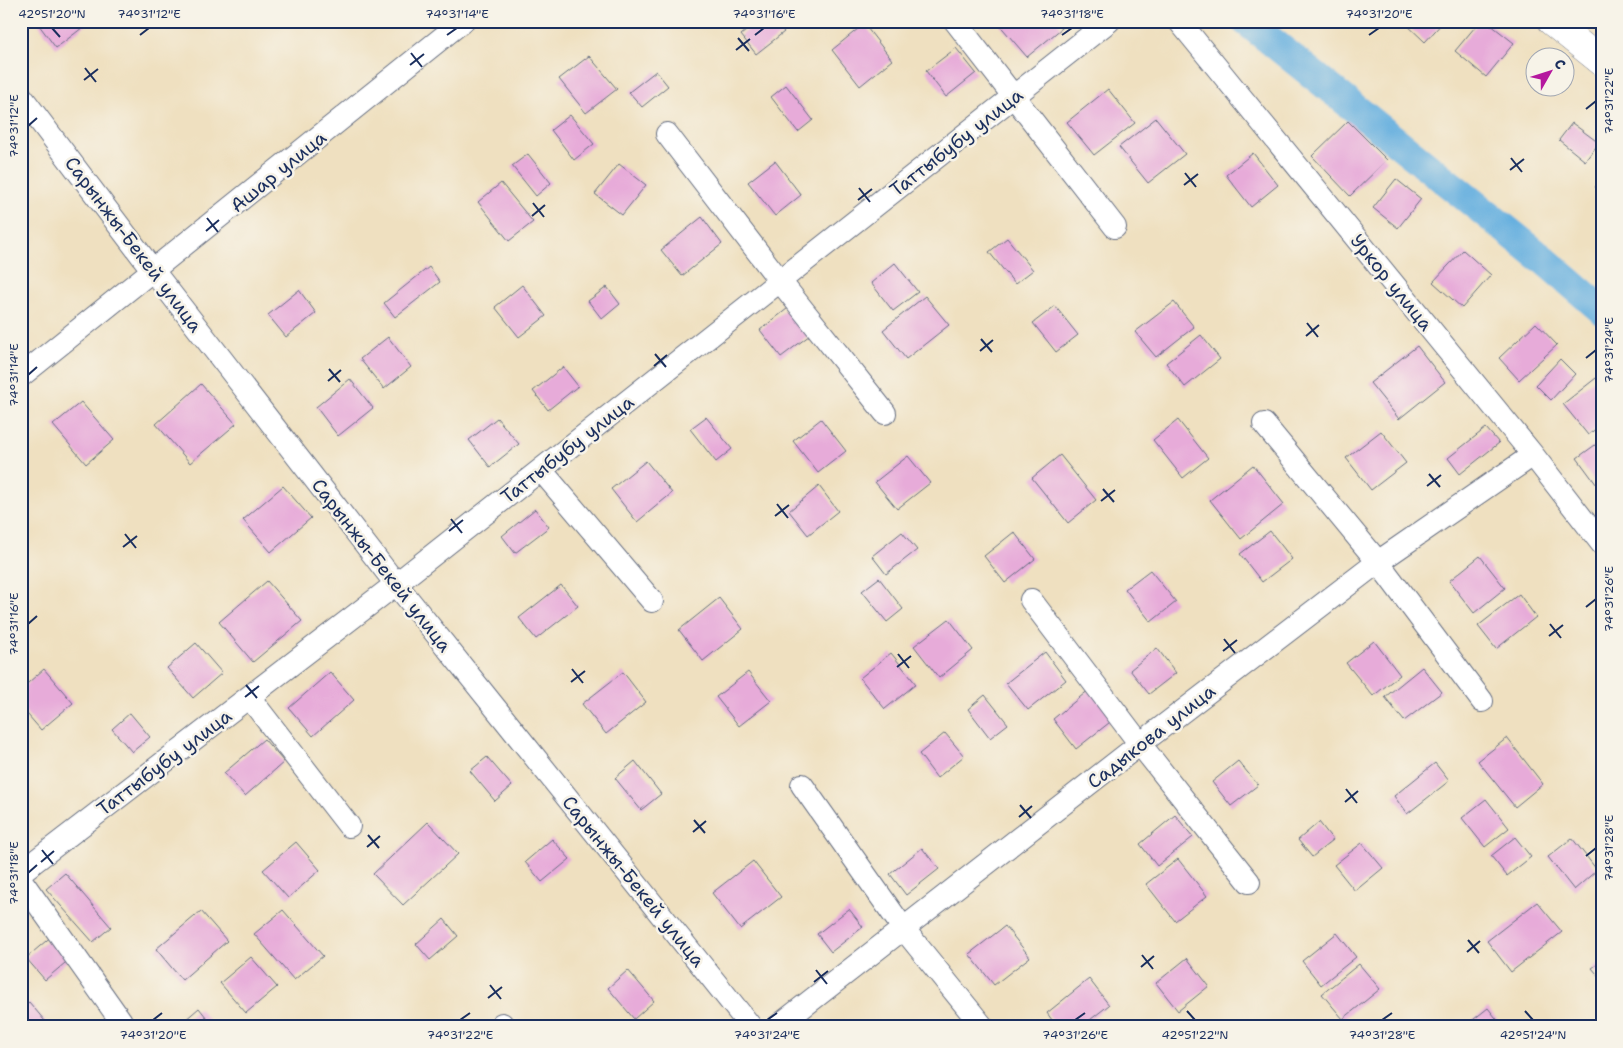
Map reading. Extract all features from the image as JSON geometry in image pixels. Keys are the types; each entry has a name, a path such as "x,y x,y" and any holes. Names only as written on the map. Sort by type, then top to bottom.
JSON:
{"street":[{"name":"Ашар улица","path":"21,376 154,272 463,21"},
{"path":"955,21 1115,227"},
{"name":"Таттыбубу улица","path":"21,872 396,584 1109,21"},
{"name":"Уркор улица","path":"1179,21 1533,455 1602,544"},
{"path":"1551,21 1602,62"},
{"name":"Сарынжы-Бекей улица","path":"21,96 154,272 396,584 751,1027"},
{"path":"667,134 885,413"},
{"path":"1264,424 1378,562 1482,702"},
{"name":"Садыкова улица","path":"777,1027 1140,744 1378,562 1533,455"},
{"path":"541,470 652,601"},
{"path":"1031,600 1140,744 1249,882"},
{"path":"249,697 349,826"},
{"path":"802,785 903,928 983,1027"},
{"path":"21,880 121,1021"}],"building":[{"path":"36,21 91,21 56,48"},
{"path":"758,21 776,21 784,32 756,54 741,35"},
{"path":"1056,21 1062,28 1027,57 997,22"},
{"path":"1403,21 1444,21 1425,42"},
{"path":"1480,21 1486,21 1514,43 1486,77 1455,51"},
{"path":"864,24 892,60 860,86 832,50"},
{"path":"956,48 976,73 946,97 926,71"},
{"path":"589,56 617,89 586,113 559,79"},
{"path":"656,71 668,86 642,107 629,92"},
{"path":"786,85 813,120 798,132 771,97"},
{"path":"1108,89 1135,123 1094,155 1067,122"},
{"path":"570,115 594,144 574,160 551,130"},
{"path":"1156,118 1185,154 1148,183 1119,147"},
{"path":"1348,121 1387,160 1350,196 1312,156"},
{"path":"1572,123 1599,143 1585,161 1559,140"},
{"path":"1253,153 1278,185 1251,207 1226,175"},
{"path":"528,154 551,183 536,196 512,166"},
{"path":"775,161 801,195 775,216 748,182"},
{"path":"619,164 646,185 622,215 595,194"},
{"path":"1396,179 1421,199 1398,228 1373,208"},
{"path":"1602,180 1602,192 1595,187"},
{"path":"501,183 533,222 509,241 478,202"},
{"path":"702,217 722,244 682,276 661,250"},
{"path":"1007,238 1033,270 1015,284 989,252"},
{"path":"1463,250 1491,275 1462,308 1433,282"},
{"path":"895,263 918,292 893,311 871,283"},
{"path":"429,267 440,282 395,317 384,303"},
{"path":"522,285 546,316 519,337 495,307"},
{"path":"607,287 620,304 602,319 588,301"},
{"path":"299,290 316,313 286,337 268,315"},
{"path":"925,296 949,325 906,359 883,330"},
{"path":"1174,302 1194,327 1156,357 1135,332"},
{"path":"792,305 814,332 781,357 760,330"},
{"path":"1055,306 1078,335 1056,352 1033,323"},
{"path":"1536,323 1557,345 1519,380 1499,358"},
{"path":"1201,335 1220,359 1185,387 1166,363"},
{"path":"388,337 411,367 384,389 360,359"},
{"path":"1417,346 1445,382 1399,419 1370,383"},
{"path":"1560,359 1575,374 1551,400 1536,385"},
{"path":"563,367 578,386 548,410 533,391"},
{"path":"1596,378 1602,385 1602,424 1588,435 1563,404"},
{"path":"350,379 373,408 338,436 316,407"},
{"path":"201,384 236,424 190,463 156,424"},
{"path":"81,402 114,440 86,464 53,425"},
{"path":"706,417 732,449 716,462 690,429"},
{"path":"497,418 519,444 490,467 469,440"},
{"path":"821,419 846,451 818,473 793,441"},
{"path":"1178,420 1208,458 1183,478 1153,440"},
{"path":"1486,428 1499,443 1460,474 1448,458"},
{"path":"1381,431 1406,463 1371,490 1346,458"},
{"path":"1602,440 1602,492 1577,458"},
{"path":"1060,455 1096,500 1068,523 1032,478"},
{"path":"908,456 930,483 897,509 875,482"},
{"path":"646,461 672,493 637,522 611,489"},
{"path":"1253,465 1284,504 1241,539 1210,500"},
{"path":"283,486 311,518 271,552 243,520"},
{"path":"819,486 838,511 808,535 789,511"},
{"path":"535,509 549,527 515,553 502,536"},
{"path":"1270,531 1292,559 1262,582 1240,554"},
{"path":"902,532 917,550 886,574 872,556"},
{"path":"1014,532 1035,559 1005,583 984,556"},
{"path":"1480,556 1505,588 1474,613 1449,581"},
{"path":"1150,570 1176,602 1151,622 1125,589"},
{"path":"879,578 903,609 887,622 862,591"},
{"path":"267,581 302,621 253,662 219,622"},
{"path":"561,585 578,606 536,639 519,618"},
{"path":"1519,594 1536,617 1496,649 1478,626"},
{"path":"719,598 743,629 703,661 679,630"},
{"path":"949,619 973,650 939,678 914,646"},
{"path":"1374,641 1400,675 1373,696 1346,663"},
{"path":"196,643 222,673 193,698 167,668"},
{"path":"1157,648 1176,673 1149,694 1130,670"},
{"path":"1045,652 1066,680 1028,710 1006,683"},
{"path":"891,653 916,684 885,709 860,678"},
{"path":"1422,667 1442,692 1404,721 1385,697"},
{"path":"44,669 73,703 41,730 21,707 21,689"},
{"path":"330,672 354,700 313,736 289,708"},
{"path":"623,672 646,702 606,734 582,704"},
{"path":"748,672 771,701 739,726 716,697"},
{"path":"1095,685 1119,715 1076,749 1053,719"},
{"path":"985,695 1008,724 990,738 968,709"},
{"path":"130,713 150,737 132,752 112,729"},
{"path":"945,733 964,756 937,778 919,754"},
{"path":"1507,738 1543,784 1515,807 1478,761"},
{"path":"264,739 284,762 245,796 224,773"},
{"path":"487,757 512,786 495,801 470,771"},
{"path":"635,761 661,794 641,810 615,778"},
{"path":"1238,761 1258,785 1231,806 1212,782"},
{"path":"1435,763 1449,781 1407,814 1394,796"},
{"path":"1486,799 1509,828 1485,847 1462,818"},
{"path":"1175,815 1193,837 1157,866 1140,844"},
{"path":"428,822 458,854 403,905 373,874"},
{"path":"1319,822 1333,840 1312,857 1298,840"},
{"path":"1515,837 1531,857 1507,876 1491,856"},
{"path":"1572,838 1597,870 1574,890 1548,857"},
{"path":"552,839 570,859 542,882 525,862"},
{"path":"296,842 320,870 288,898 263,870"},
{"path":"1362,843 1383,868 1355,891 1334,865"},
{"path":"922,848 939,869 906,895 890,874"},
{"path":"1178,859 1207,896 1175,921 1146,884"},
{"path":"753,861 781,897 740,929 712,893"},
{"path":"65,873 111,927 93,942 46,889"},
{"path":"1537,902 1562,932 1511,972 1487,941"},
{"path":"849,909 863,927 831,952 817,934"},
{"path":"283,910 323,956 294,980 254,934"},
{"path":"201,911 227,941 182,980 156,949"},
{"path":"444,919 458,936 430,960 416,944"},
{"path":"1005,926 1030,957 994,985 969,954"},
{"path":"1337,933 1356,957 1321,985 1302,961"},
{"path":"53,935 72,957 45,980 26,958"},
{"path":"251,957 277,987 246,1013 220,983"},
{"path":"1187,958 1209,986 1178,1011 1156,983"},
{"path":"1602,961 1602,980 1592,968"},
{"path":"1359,964 1380,989 1343,1019 1322,994"},
{"path":"628,970 654,1001 634,1019 608,988"},
{"path":"1089,979 1109,1005 1081,1027 1057,1027 1047,1013"},
{"path":"29,1002 50,1027 21,1027 21,1009"},
{"path":"199,1008 214,1027 177,1027"},
{"path":"1488,1008 1503,1027 1464,1027"}],"waterway":[{"path":"1246,21 1544,260 1602,310"}]}
